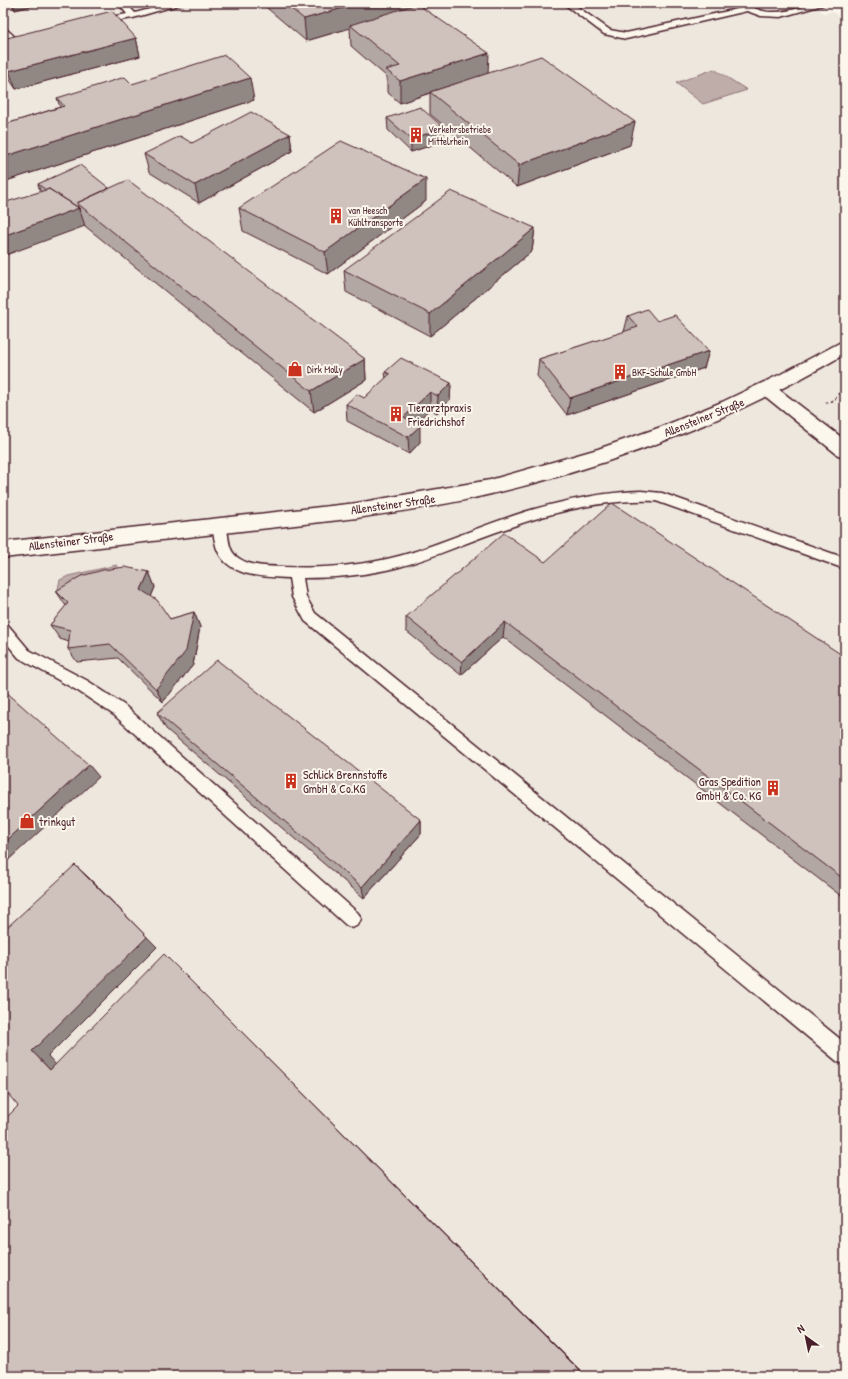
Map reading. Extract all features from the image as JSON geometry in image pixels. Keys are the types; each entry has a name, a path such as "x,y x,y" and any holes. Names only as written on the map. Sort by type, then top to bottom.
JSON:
{"street":[{"name":"Allensteiner Straße","path":"3,550 406,503 476,491 588,460 674,430 727,409 845,346"},
{"path":"767,389 845,450"}],"lane":[{"path":"122,3 133,16"},
{"path":"89,24 133,16 181,3"},
{"path":"567,3 607,32 626,36 747,9"},
{"path":"740,3 747,9 768,16 825,3"},
{"path":"3,29 11,40 16,42 38,37"},
{"path":"219,526 222,546 230,559 241,567 265,572 296,574 391,563 531,516 614,496 657,496 845,564"},
{"path":"296,574 296,590 301,604 310,617 845,1056"},
{"path":"3,629 24,654 83,686 119,710 352,919"}],"shaded area":[{"path":"3,3 809,3 824,13 832,11 845,21 845,1376 3,1376"},
{"path":"714,69 747,90 703,104 676,83"},
{"path":"117,565 121,573 57,593 60,580 68,576"}],"building":[{"path":"284,3 360,3 304,19"},
{"path":"417,4 489,53 400,81 386,70 400,66 350,25"},
{"path":"112,11 136,38 9,71 3,62 3,39"},
{"path":"225,55 250,78 3,157 3,125 64,106 57,98 125,77 132,84"},
{"path":"541,56 635,122 519,165 430,92"},
{"path":"420,107 444,128 411,139 387,118"},
{"path":"251,112 290,134 195,185 144,154 180,136 192,143"},
{"name":"van Heesch Kühltransporte","path":"341,141 426,179 325,252 239,208"},
{"path":"80,165 109,188 77,203 78,208 49,189 46,190 38,184"},
{"path":"128,180 365,359 311,391 77,203"},
{"path":"49,189 79,208 3,236 3,203"},
{"path":"451,191 535,228 430,314 344,270"},
{"name":"BKF-Schule GmbH","path":"647,309 657,321 675,315 709,351 570,398 539,359 638,327 628,316"},
{"path":"401,358 451,383 438,396 430,392 404,417 420,426 408,437 346,404 357,394 364,398 390,374 385,372"},
{"name":"Gras Spedition GmbH & Co. KG","path":"612,503 845,657 845,880 505,622 462,662 406,617 504,533 545,562"},
{"path":"125,567 149,572 141,590 157,600 170,619 194,612 186,651 156,689 110,644 68,649 70,630 50,625 68,603 56,591 81,576 103,570"},
{"name":"Schlick Brennstoffe GmbH & Co.KG","path":"217,660 421,820 362,887 157,713"},
{"name":"trinkgut","path":"4,690 89,765 3,844 3,691"},
{"path":"75,865 147,937 32,1051 50,1070 164,954 585,1376 3,1376 3,1121 18,1106 3,1088 3,931"}],"place":[{"name":"Verkehrsbetriebe Mittelrhein","path":"416,135"},
{"name":"van Heesch Kühltransporte","path":"336,216"},
{"name":"Dirk Molly","path":"295,369"},
{"name":"BKF-Schule GmbH","path":"620,372"},
{"name":"Tierarztpraxis Friedrichshof","path":"396,414"},
{"name":"Schlick Brennstoffe GmbH & Co.KG","path":"291,781"},
{"name":"Gras Spedition GmbH & Co. KG","path":"773,788"},
{"name":"trinkgut","path":"27,821"}]}
